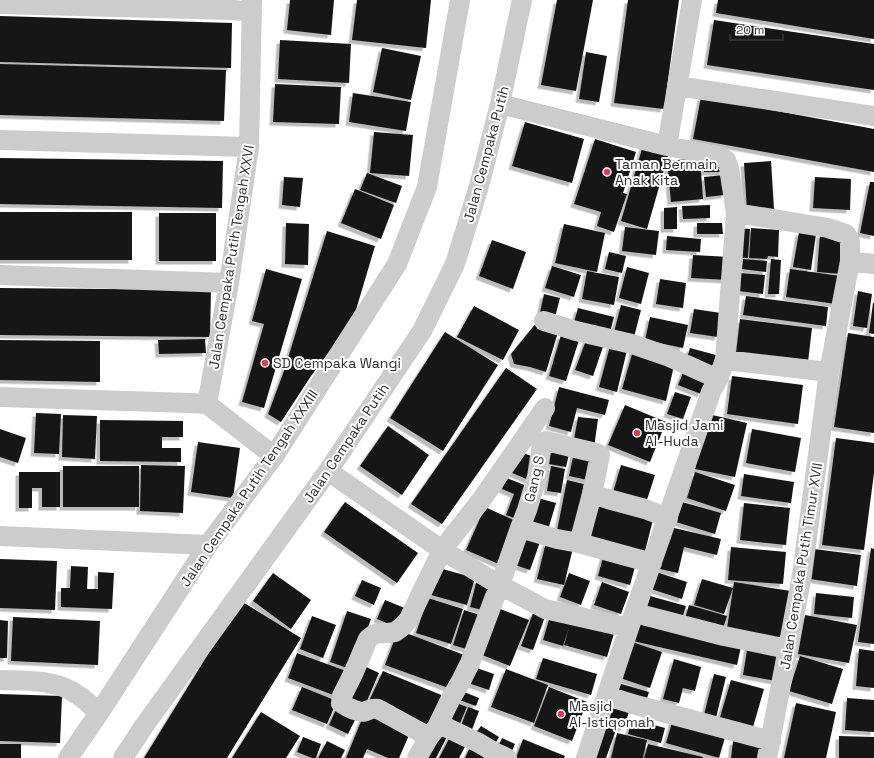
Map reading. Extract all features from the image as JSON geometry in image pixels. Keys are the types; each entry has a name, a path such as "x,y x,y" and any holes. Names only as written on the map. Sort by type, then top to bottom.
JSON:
{"street":[{"name":"Jalan Cempaka Putih Tengah XXXIII","path":"68,758 208,545 274,456 397,264 427,187 460,0"},
{"name":"Jalan Cempaka Putih","path":"123,758 144,726 328,471 422,331 455,264 479,186 500,104 522,0"},
{"path":"667,146 692,0"},
{"path":"0,4 225,10 252,6"},
{"name":"Jalan Cempaka Putih Tengah XXVI","path":"207,404 229,283 249,148 252,6"},
{"path":"677,86 874,116"},
{"path":"500,104 667,146 718,156 726,160 729,168 736,213 725,360 718,379 711,392 586,758"},
{"path":"0,140 249,148"},
{"name":"Jalan Cempaka Putih Timur XVII","path":"736,213 828,228 846,234 850,241 850,261 830,372 802,575 769,750"},
{"path":"850,261 874,264"},
{"path":"0,275 229,283"},
{"path":"544,321 576,331 632,344 667,356 718,379"},
{"path":"725,360 830,372"},
{"path":"0,397 207,404 274,456"},
{"path":"507,758 479,743 434,730 378,709 371,708 364,712 359,712 341,702 342,696 368,639 373,635 395,632 409,619 442,550 482,499 535,439 545,408"},
{"name":"Gang S","path":"417,758 434,730 470,663 500,585 527,510 537,477 535,439 600,455 592,494"},
{"path":"328,471 442,550 500,585 545,609 632,620 788,649"},
{"path":"579,543 592,494 645,509 668,518"},
{"path":"520,528 652,564"},
{"path":"0,536 208,545"},
{"path":"0,680 38,682 59,685 78,694 99,713"},
{"path":"607,696 769,750"}],"building":[{"path":"290,0 334,0 331,35 287,30"},
{"path":"357,0 431,0 426,48 352,40"},
{"path":"557,0 593,0 576,91 541,85"},
{"path":"628,0 679,0 664,109 614,103"},
{"path":"718,0 874,0 874,39 716,13"},
{"path":"0,16 232,23 231,68 0,62"},
{"path":"714,20 874,44 874,90 707,65"},
{"path":"280,40 351,44 349,83 278,79"},
{"path":"382,48 421,56 411,100 373,92"},
{"path":"586,52 607,56 599,102 579,99"},
{"path":"0,64 226,70 224,121 0,115"},
{"path":"275,84 341,87 339,124 273,122"},
{"path":"353,93 411,102 406,131 349,122"},
{"path":"701,97 874,129 874,172 693,139"},
{"path":"525,122 584,139 572,183 512,166"},
{"path":"374,132 413,135 409,176 370,173"},
{"name":"Taman Bermain Anak Kita","path":"595,139 636,152 623,193 627,194 614,232 597,226 601,212 574,204"},
{"path":"644,142 670,149 647,229 621,221"},
{"path":"0,158 223,161 222,208 0,204"},
{"path":"700,158 703,199 671,202 667,161"},
{"path":"771,161 774,209 747,211 744,163"},
{"path":"704,163 723,163 723,172 704,172"},
{"path":"367,173 402,186 396,203 360,190"},
{"path":"724,175 725,195 706,197 704,177"},
{"path":"284,177 303,178 300,207 282,205"},
{"path":"815,177 851,179 850,210 813,208"},
{"path":"870,182 874,182 874,236 860,233"},
{"path":"355,189 394,205 381,239 341,223"},
{"path":"710,205 710,218 683,219 682,206"},
{"path":"677,207 677,229 664,229 664,208"},
{"path":"0,212 132,212 132,260 0,260"},
{"path":"159,213 216,213 216,261 159,261"},
{"path":"286,223 309,224 308,265 285,264"},
{"path":"697,223 722,223 723,234 697,234"},
{"path":"564,224 605,233 597,272 555,263"},
{"path":"625,227 659,231 656,255 622,251"},
{"path":"736,228 750,229 748,258 734,257"},
{"path":"751,228 779,230 778,257 768,256 767,259 749,258"},
{"path":"327,231 375,246 353,320 311,376 281,422 268,414 284,371"},
{"path":"799,232 816,234 811,270 793,267"},
{"path":"820,234 845,236 842,274 817,272"},
{"path":"667,236 701,239 700,252 666,250"},
{"path":"492,240 526,252 513,289 479,276"},
{"path":"609,252 626,256 622,273 605,269"},
{"path":"693,255 730,257 728,280 691,278"},
{"path":"743,259 767,261 766,272 742,269"},
{"path":"771,259 781,260 779,294 768,294"},
{"path":"552,266 581,275 574,297 545,288"},
{"path":"627,267 649,273 641,304 619,298"},
{"name":"SD Cempaka Wangi","path":"266,269 302,279 264,408 242,402 264,324 252,321"},
{"path":"790,269 840,276 836,304 786,297"},
{"path":"587,271 619,277 614,305 582,299"},
{"path":"740,273 765,275 763,294 738,291"},
{"path":"660,279 686,283 683,308 656,304"},
{"path":"0,288 211,290 210,337 0,335"},
{"path":"858,291 872,294 867,328 853,326"},
{"path":"544,294 560,298 554,321 539,317"},
{"path":"746,296 828,307 826,326 743,315"},
{"path":"874,303 874,334 869,333"},
{"path":"621,305 641,310 633,341 613,336"},
{"path":"474,306 519,330 503,360 457,337"},
{"path":"578,308 614,317 609,336 573,326"},
{"path":"694,309 721,313 718,337 690,333"},
{"path":"650,317 688,325 683,348 645,340"},
{"path":"740,319 812,328 808,362 736,353"},
{"path":"537,322 559,329 546,372 514,364 511,354"},
{"path":"445,332 498,365 443,451 390,418"},
{"path":"848,333 874,337 874,433 834,427"},
{"path":"561,335 579,340 566,381 549,376"},
{"path":"588,335 605,341 593,376 575,370"},
{"path":"205,339 206,353 159,354 158,340"},
{"path":"0,340 100,341 100,382 0,380"},
{"path":"611,342 628,346 617,392 599,387"},
{"path":"634,347 675,361 666,401 622,389"},
{"path":"690,348 716,355 711,371 685,364"},
{"path":"506,368 537,389 442,524 411,504"},
{"path":"685,368 708,377 701,394 678,385"},
{"path":"732,376 803,385 798,424 727,414"},
{"path":"559,387 609,400 605,415 577,408 571,432 549,426"},
{"path":"675,392 691,397 683,419 667,414"},
{"name":"Masjid Jami Al-Huda","path":"625,405 666,422 650,462 608,445"},
{"path":"36,413 61,414 59,454 34,453"},
{"path":"708,414 747,423 735,477 695,469"},
{"path":"63,415 97,416 95,459 62,457"},
{"path":"578,417 598,419 594,448 573,445"},
{"path":"100,420 183,421 183,437 162,437 162,448 181,448 181,462 100,461"},
{"path":"388,426 429,455 402,495 360,466"},
{"path":"0,429 26,438 18,463 0,457"},
{"path":"752,429 801,438 795,472 746,463"},
{"path":"836,438 874,443 874,473 864,550 822,545"},
{"path":"198,442 240,448 233,498 191,492"},
{"path":"546,445 570,450 566,467 543,463"},
{"path":"574,452 597,457 592,481 569,476"},
{"path":"523,453 537,458 531,481 510,472"},
{"path":"141,465 185,466 183,513 140,511"},
{"path":"621,465 655,475 645,506 612,496"},
{"path":"63,466 139,466 139,507 63,507"},
{"path":"551,466 565,469 561,493 547,491"},
{"path":"19,472 60,472 60,507 42,507 42,488 32,488 32,508 19,508"},
{"path":"695,472 735,485 726,511 687,498"},
{"path":"744,474 794,482 791,503 741,496"},
{"path":"507,478 532,488 519,520 506,515 514,494 502,489"},
{"path":"567,480 584,484 572,540 556,536"},
{"path":"538,498 556,503 548,530 530,525"},
{"path":"595,501 654,516 644,555 584,539"},
{"path":"345,502 418,553 397,583 324,532"},
{"path":"682,502 721,513 715,534 676,522"},
{"path":"744,503 790,508 786,545 740,540"},
{"path":"485,507 520,523 501,565 466,550"},
{"path":"670,527 721,539 717,555 684,547 678,573 660,569"},
{"path":"521,536 540,542 530,570 512,564"},
{"path":"546,542 573,548 564,585 537,579"},
{"path":"731,547 786,552 783,584 728,580"},
{"path":"871,548 874,549 874,644 858,642"},
{"path":"814,549 861,555 857,586 810,579"},
{"path":"604,554 636,563 630,585 598,576"},
{"path":"0,559 57,561 55,610 0,608"},
{"path":"71,566 88,567 87,589 98,589 98,572 114,573 112,609 61,607 61,588 70,588"},
{"path":"439,568 475,578 467,605 431,595"},
{"path":"656,572 687,582 682,599 651,589"},
{"path":"273,573 311,600 291,629 253,601"},
{"path":"569,573 590,581 581,605 560,597"},
{"path":"477,579 494,583 487,611 470,607"},
{"path":"702,579 733,588 724,614 694,605"},
{"path":"362,580 381,588 374,605 355,596"},
{"path":"602,582 629,592 621,614 594,605"},
{"path":"734,582 791,591 782,644 726,635"},
{"path":"816,593 854,597 852,618 814,614"},
{"path":"650,596 686,606 681,622 646,613"},
{"path":"428,598 463,609 451,644 416,633"},
{"path":"385,600 407,609 399,628 377,619"},
{"path":"241,601 301,638 227,758 144,758"},
{"path":"689,605 727,616 722,632 684,622"},
{"path":"495,607 529,620 510,666 477,653"},
{"path":"464,610 483,616 473,651 453,645"},
{"path":"347,611 371,619 353,670 330,662"},
{"path":"533,613 545,617 533,650 521,646"},
{"path":"805,615 857,625 849,663 798,654"},
{"path":"312,616 336,625 323,658 300,649"},
{"path":"550,616 571,622 563,646 543,640"},
{"path":"13,617 100,621 98,665 11,661"},
{"path":"572,618 615,630 607,657 564,645"},
{"path":"639,618 742,642 737,665 633,641"},
{"path":"0,620 8,621 7,658 0,658"},
{"path":"398,630 467,656 454,690 385,665"},
{"path":"632,642 662,652 650,688 620,678"},
{"path":"748,644 781,650 776,681 743,675"},
{"path":"859,649 874,651 874,688 856,686"},
{"path":"297,653 346,671 336,696 288,678"},
{"path":"800,656 843,669 832,704 789,691"},
{"path":"543,658 597,674 591,695 536,679"},
{"path":"674,659 701,667 695,691 683,688 679,703 663,699"},
{"path":"360,664 379,673 364,708 344,699"},
{"path":"471,666 494,674 489,690 465,682"},
{"path":"506,669 548,685 534,723 491,707"},
{"path":"383,671 446,697 433,728 369,701"},
{"path":"714,674 726,677 715,722 703,719"},
{"path":"731,680 764,689 751,734 718,724"},
{"path":"618,683 649,692 645,705 615,695"},
{"path":"302,687 337,701 327,724 292,710"},
{"name":"Masjid Al-Istiqomah","path":"549,687 587,702 572,741 534,726"},
{"path":"457,689 479,698 476,706 454,698"},
{"path":"0,694 62,696 60,743 0,741"},
{"path":"847,698 874,700 874,732 845,730"},
{"path":"611,699 631,705 624,728 604,722"},
{"path":"454,702 467,707 457,730 444,724"},
{"path":"796,703 836,712 826,758 784,758"},
{"path":"338,705 358,714 348,734 329,725"},
{"path":"468,707 479,711 470,735 459,731"},
{"path":"261,712 300,736 286,758 232,758"},
{"path":"364,714 410,733 399,758 388,758 367,749 363,758 346,758"},
{"path":"632,719 665,728 661,743 628,734"},
{"path":"673,719 726,734 719,758 666,743"},
{"path":"600,721 617,727 606,758 587,758"},
{"path":"481,726 499,737 492,749 473,737"},
{"path":"441,728 449,733 436,758 427,758"},
{"path":"452,733 468,741 459,758 439,758"},
{"path":"617,733 647,740 643,758 611,758"},
{"path":"839,736 874,737 874,758 839,758"},
{"path":"303,737 321,744 316,758 312,758 297,752"},
{"path":"502,738 515,744 509,758 496,751"},
{"path":"523,739 565,756 564,758 516,758"},
{"path":"327,741 345,750 341,758 318,758"},
{"path":"733,741 763,746 761,758 731,758"},
{"path":"0,744 21,744 21,758 0,758"},
{"path":"648,744 703,757 703,758 644,758"},
{"path":"471,745 487,758 465,758"}],"place":[{"name":"Taman Bermain Anak Kita","path":"607,172"},
{"name":"SD Cempaka Wangi","path":"265,363"},
{"name":"Masjid Jami Al-Huda","path":"637,433"},
{"name":"Masjid Al-Istiqomah","path":"561,714"}]}
